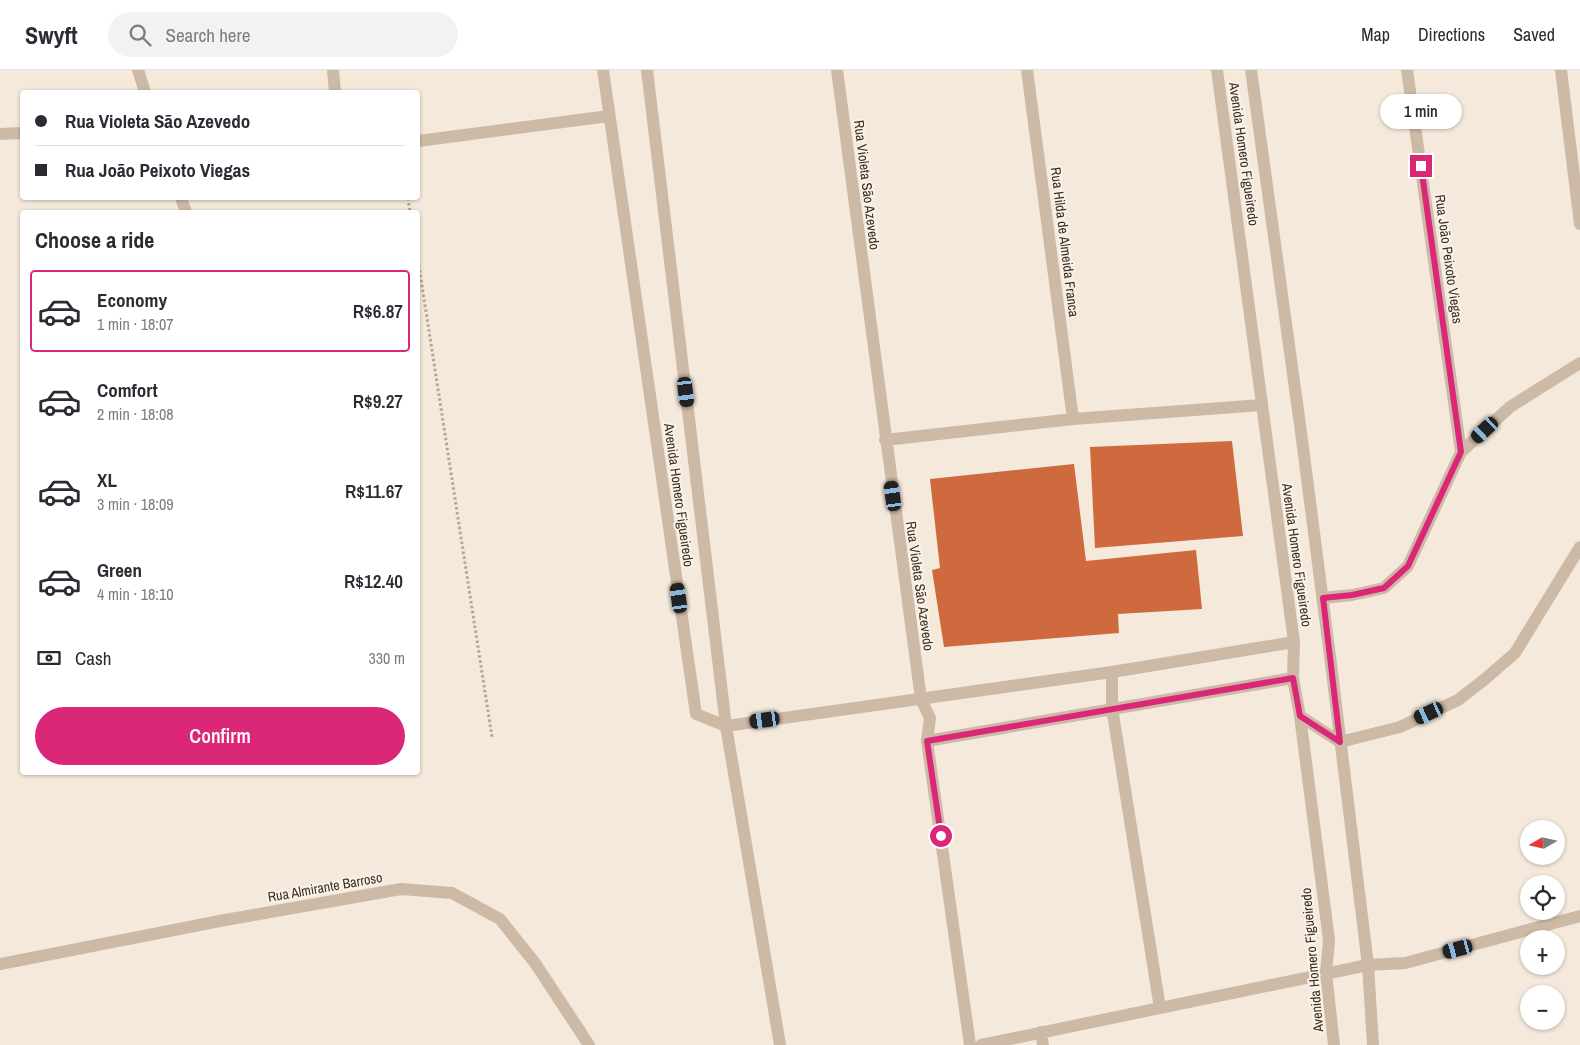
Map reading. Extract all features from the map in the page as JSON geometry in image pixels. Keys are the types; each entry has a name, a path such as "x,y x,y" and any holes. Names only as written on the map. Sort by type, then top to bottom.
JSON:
{"street":[{"path":"138,70 144,90"},
{"path":"333,70 335,90"},
{"name":"Avenida Homero Figueiredo","path":"603,70 608,116 696,714 726,726"},
{"path":"647,70 726,726 780,1045"},
{"name":"Rua Violeta São Azevedo","path":"837,70 921,699 930,718 927,741 970,1045"},
{"name":"Rua Hilda de Almeida Franca","path":"1027,70 1073,419"},
{"name":"Avenida Homero Figueiredo","path":"1217,70 1294,642 1293,678 1300,716 1329,940 1326,974 1334,1045"},
{"name":"Avenida Homero Figueiredo","path":"1251,70 1323,598 1368,965 1373,1045"},
{"name":"Rua João Peixoto Viegas","path":"1407,70 1461,452"},
{"path":"1561,70 1580,224"},
{"path":"420,142 608,116"},
{"path":"0,134 20,133"},
{"path":"1323,598 1352,595 1384,588 1408,566 1461,452 1510,407 1580,362"},
{"path":"885,440 1073,419 1262,406"},
{"path":"1300,716 1340,742 1400,727 1458,700 1515,653 1580,547"},
{"path":"726,726 1112,672 1294,642"},
{"path":"1112,672 1112,708 1160,1008"},
{"path":"927,741 1293,678"},
{"name":"Rua Almirante Barroso","path":"0,964 225,920 401,889 452,894 500,919 535,963 589,1045"},
{"path":"981,1045 1368,965 1405,963 1580,916"},
{"path":"1041,1032 1043,1045"}],"path":[{"path":"420,273 492,737"}],"building":[{"path":"1232,441 1243,536 1095,548 1090,447"},
{"path":"1074,464 1086,561 1196,550 1202,609 1118,614 1119,633 944,647 932,570 940,568 930,479"}],"route":[{"path":"941,836 927,741 1293,678 1300,716 1340,742 1323,598 1352,595 1384,588 1408,566 1461,452 1421,166"}]}
